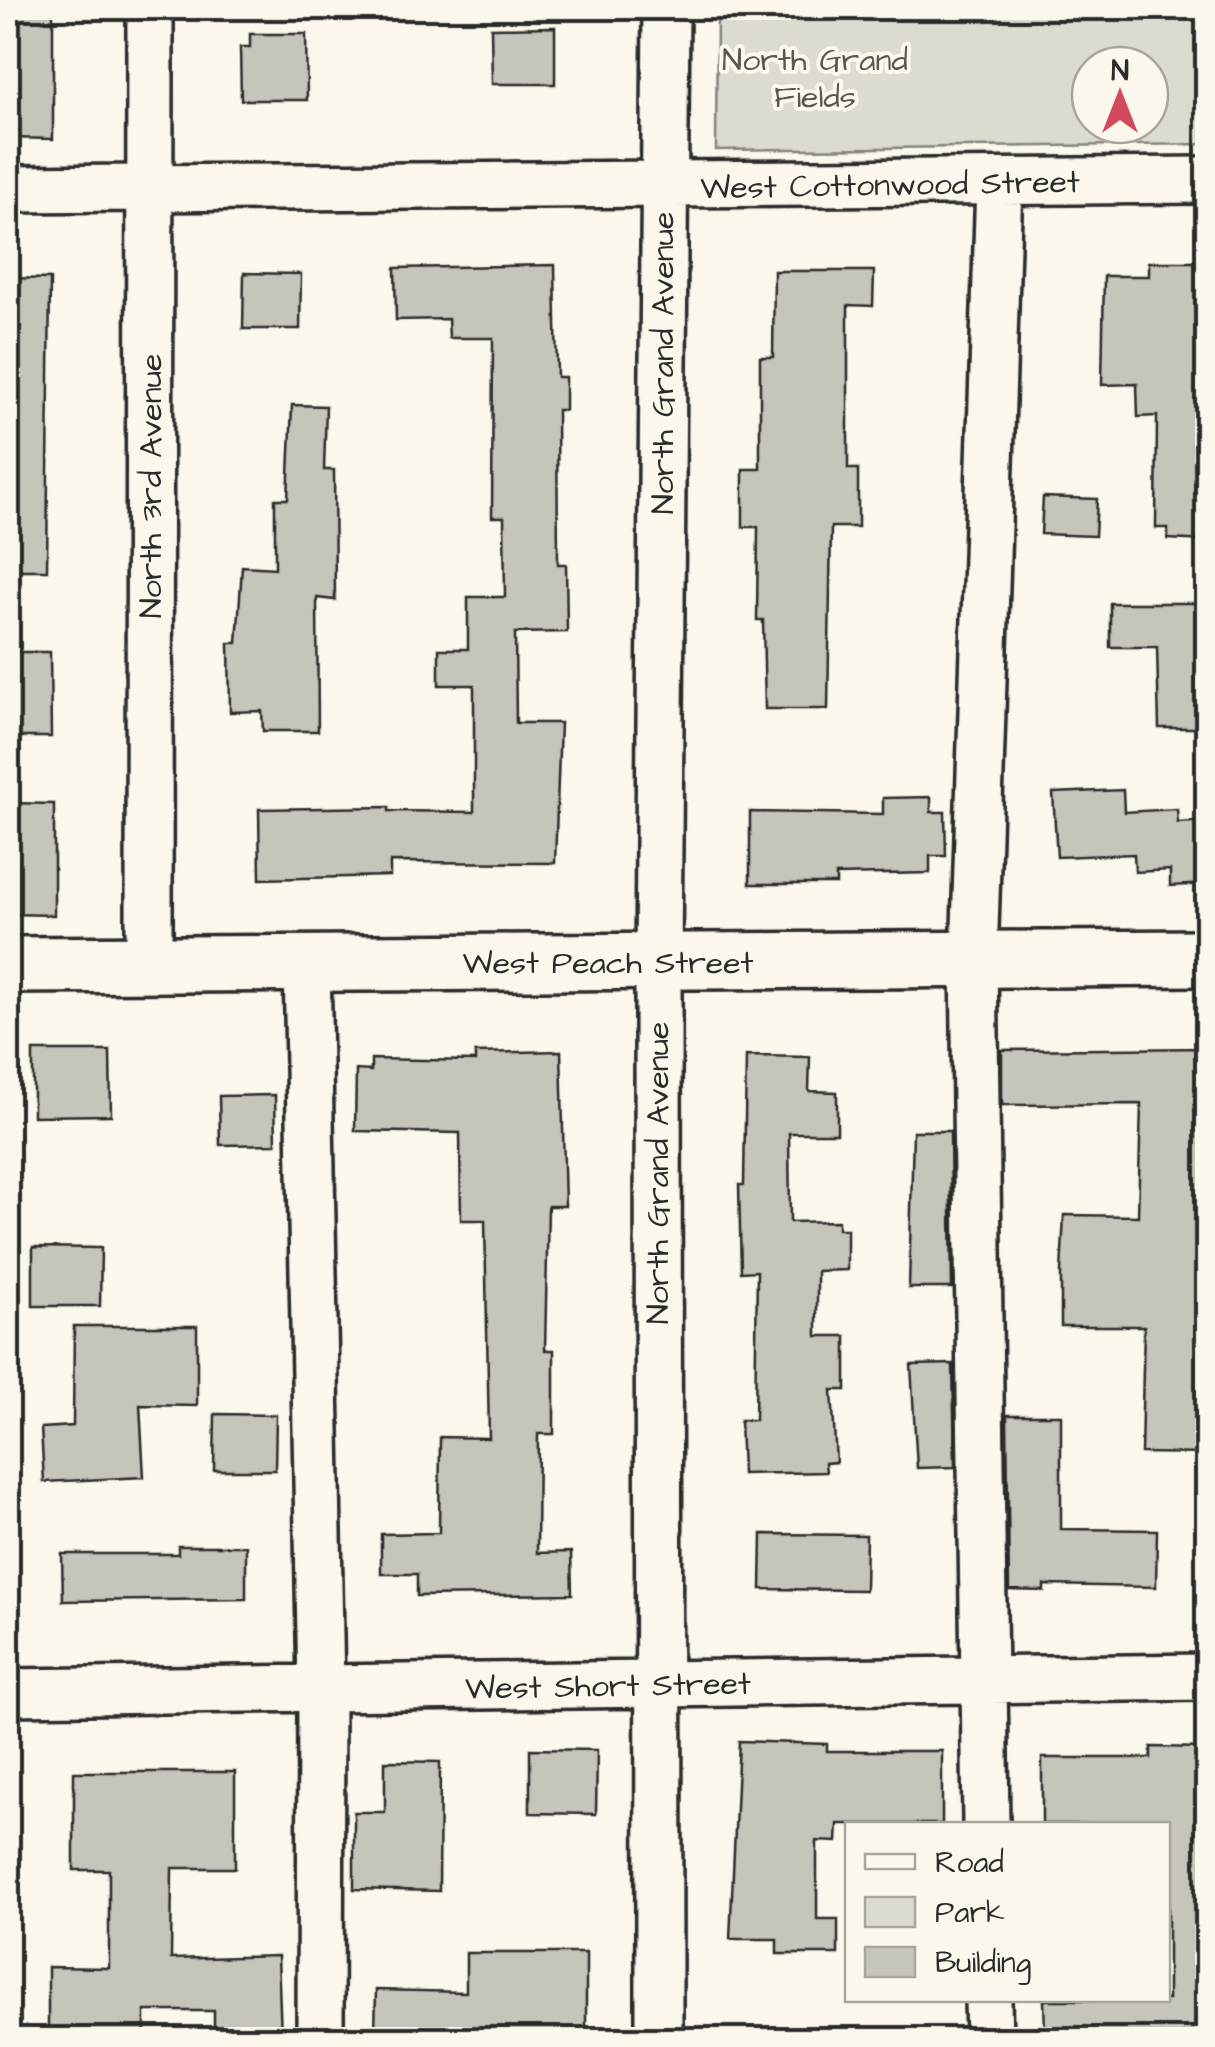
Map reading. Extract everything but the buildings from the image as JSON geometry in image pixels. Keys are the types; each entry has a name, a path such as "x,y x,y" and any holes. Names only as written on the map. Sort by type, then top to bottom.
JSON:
{"main road":[{"name":"West Peach Street","path":"8,965 1208,958"}],"street":[{"name":"North 3rd Avenue","path":"149,965 150,8"},
{"name":"North Grand Avenue","path":"659,2040 658,962 666,8"},
{"name":"West Cottonwood Street","path":"8,189 1208,180"},
{"path":"986,1822 974,960 999,184"},
{"path":"308,963 321,1688 320,2040"},
{"name":"West Short Street","path":"8,1692 1208,1677"},
{"path":"988,2002 989,2040"}],"green space":[{"name":"North Grand Fields","path":"717,8 1207,8 1207,144 1170,144 1170,45 1070,45 1070,145 1125,145 716,150"}]}
